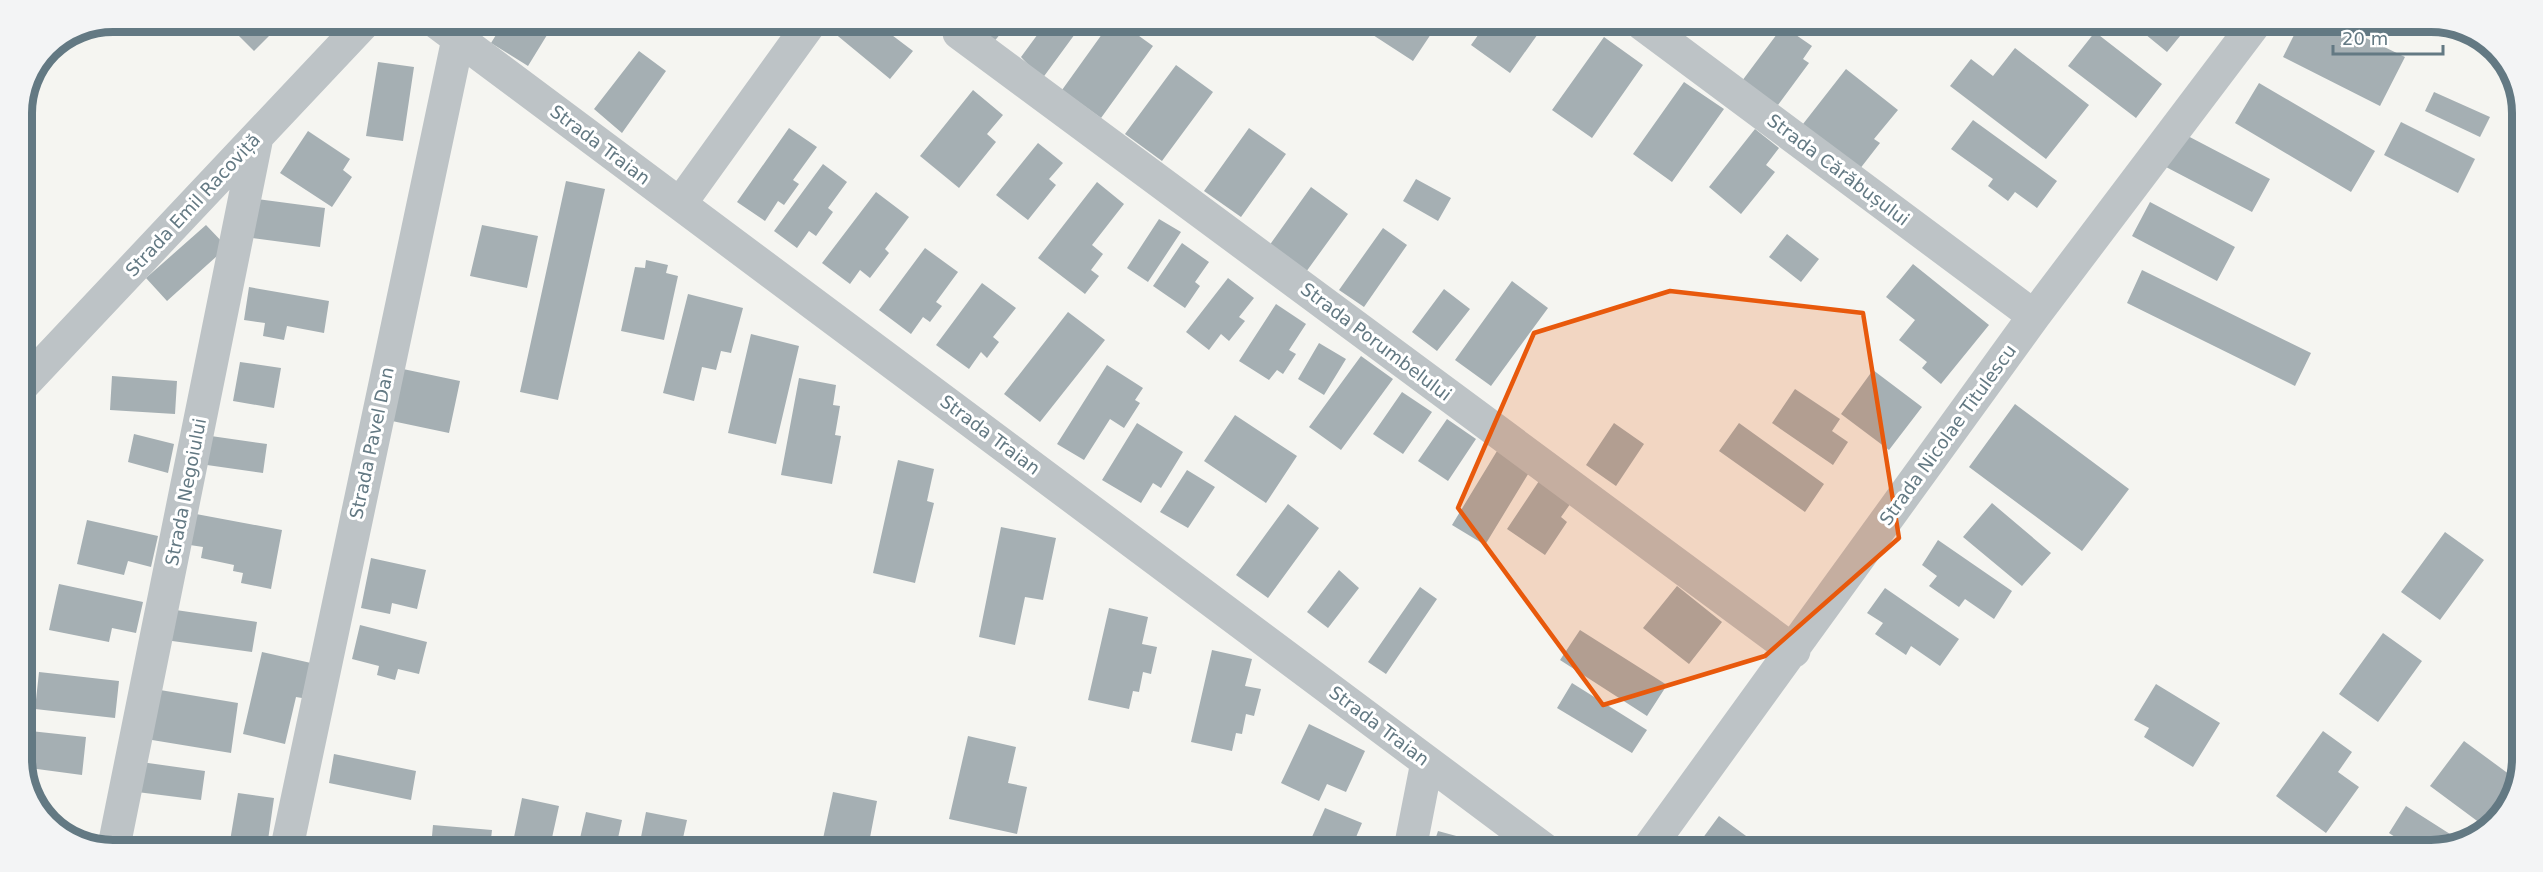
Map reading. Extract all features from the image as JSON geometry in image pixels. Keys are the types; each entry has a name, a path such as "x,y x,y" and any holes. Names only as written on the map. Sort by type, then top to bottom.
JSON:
{"street":[{"name":"Strada Emil Racoviță","path":"32,375 355,32"},
{"name":"Strada Pavel Dan","path":"288,840 447,32"},
{"name":"Strada Traian","path":"450,32 1532,840"},
{"path":"680,204 804,32"},
{"name":"Strada Cărăbușului","path":"1653,32 2034,316"},
{"name":"Strada Nicolae Titulescu","path":"1655,840 1794,651 2034,316 2249,32"},
{"name":"Strada Porumbelului","path":"959,33 1794,651"},
{"name":"Strada Negoiului","path":"115,840 257,137"},
{"path":"1412,840 1427,762"}],"highlighted area":[{"path":"1670,291 1863,313 1899,538 1765,656 1603,705 1458,508 1534,333"}],"building":[{"path":"235,32 273,32 254,51"},
{"path":"498,32 549,32 528,66 491,43"},
{"path":"833,32 888,32 913,51 890,79"},
{"path":"980,32 1002,32 993,43"},
{"path":"1039,32 1076,32 1042,79 1021,57"},
{"path":"1104,32 1134,32 1153,46 1101,118 1062,90"},
{"path":"1368,32 1432,32 1413,61"},
{"path":"1480,32 1539,32 1510,73 1471,45"},
{"path":"1779,32 1792,32 1812,46 1803,59 1809,63 1778,105 1739,85"},
{"path":"2095,32 2162,84 2136,118 2068,66"},
{"path":"2143,32 2183,32 2167,52"},
{"path":"2296,32 2353,32 2405,57 2380,106 2283,57"},
{"path":"1604,37 1643,65 1592,138 1552,110"},
{"path":"2015,48 2089,105 2046,159 1950,86 1971,59 1993,76"},
{"path":"639,51 666,71 622,133 594,109"},
{"path":"378,62 414,67 403,141 366,136"},
{"path":"1176,65 1213,92 1162,161 1125,134"},
{"path":"1846,69 1898,110 1874,139 1880,143 1859,170 1803,124"},
{"path":"1684,82 1724,109 1672,182 1633,154"},
{"path":"2259,83 2375,151 2351,192 2235,123"},
{"path":"973,90 1003,115 987,134 996,142 959,188 920,156"},
{"path":"2434,92 2490,117 2480,137 2425,111"},
{"path":"1973,120 2057,181 2037,208 2015,192 2008,201 1988,186 1993,179 1951,149"},
{"path":"2401,122 2475,159 2458,193 2384,155"},
{"path":"789,128 817,147 793,180 799,184 784,205 778,201 765,221 737,202"},
{"path":"1249,128 1286,154 1241,217 1204,191"},
{"path":"1755,129 1779,148 1766,165 1775,172 1741,214 1709,187"},
{"path":"308,131 350,159 343,170 352,177 332,207 280,173"},
{"path":"2184,134 2270,179 2252,212 2166,167"},
{"path":"1038,143 1063,163 1049,179 1056,185 1028,220 996,195"},
{"path":"823,164 847,182 828,208 833,212 816,236 809,231 797,248 774,231"},
{"path":"1416,179 1451,198 1438,221 1403,201"},
{"path":"566,181 605,189 558,400 520,392"},
{"path":"1097,182 1124,204 1092,245 1103,254 1091,270 1099,276 1085,294 1038,258"},
{"path":"1311,187 1348,214 1306,272 1269,246"},
{"path":"876,192 909,217 885,249 889,253 870,278 860,270 850,284 822,263"},
{"path":"257,199 325,208 320,247 252,238"},
{"path":"2150,202 2235,247 2217,281 2132,236"},
{"path":"1159,219 1181,232 1148,282 1127,268"},
{"path":"206,225 227,247 167,301 146,278"},
{"path":"482,225 538,236 527,288 470,276"},
{"path":"1383,228 1407,245 1364,307 1339,290"},
{"path":"1787,234 1819,259 1801,282 1769,257"},
{"path":"1182,243 1209,262 1195,282 1200,286 1185,308 1153,286"},
{"path":"925,248 958,272 936,302 942,306 930,322 923,317 911,334 879,310"},
{"path":"646,260 668,265 666,273 678,276 664,340 621,331 635,267 645,268"},
{"path":"1913,264 1989,325 1941,384 1922,368 1927,362 1899,340 1915,320 1886,297"},
{"path":"2142,270 2311,353 2295,386 2127,303"},
{"path":"1228,278 1254,298 1239,317 1245,321 1229,341 1221,334 1209,350 1186,332"},
{"path":"1512,281 1548,308 1491,386 1455,360"},
{"path":"982,283 1016,308 993,337 999,342 987,358 981,352 969,369 936,345"},
{"path":"249,287 329,301 324,333 287,326 284,340 263,336 265,323 244,320"},
{"path":"1444,289 1470,309 1437,351 1412,332"},
{"path":"688,294 743,308 731,353 721,351 716,370 702,367 694,401 663,393"},
{"path":"1276,304 1306,324 1289,350 1296,354 1283,374 1277,370 1269,380 1239,361"},
{"path":"1068,312 1105,340 1040,422 1004,394"},
{"path":"751,334 799,346 776,444 728,433"},
{"path":"1319,343 1346,359 1324,395 1298,379"},
{"path":"1361,356 1393,379 1341,450 1309,427"},
{"path":"240,362 281,368 274,408 233,401"},
{"path":"1107,365 1143,388 1135,400 1140,403 1124,428 1110,419 1084,460 1057,444"},
{"path":"403,369 460,381 449,433 392,421"},
{"path":"1873,370 1922,407 1889,450 1841,414"},
{"path":"112,376 177,381 175,414 110,410"},
{"path":"799,378 836,385 833,405 840,406 835,435 841,436 832,484 781,475"},
{"path":"1795,389 1840,419 1832,431 1848,442 1833,465 1772,423"},
{"path":"1402,392 1432,412 1403,454 1373,434"},
{"path":"2015,404 2129,489 2082,551 1969,467"},
{"path":"1235,415 1297,456 1266,503 1204,461"},
{"path":"1447,419 1476,439 1448,481 1418,461"},
{"path":"1137,423 1183,452 1161,488 1153,483 1141,503 1102,480"},
{"path":"1614,423 1644,444 1616,486 1586,465"},
{"path":"1739,423 1824,484 1805,512 1719,451"},
{"path":"134,434 174,444 168,473 128,462"},
{"path":"204,435 267,444 263,473 200,464"},
{"path":"1497,451 1530,471 1485,545 1452,525"},
{"path":"898,460 934,469 927,501 934,503 915,583 873,573"},
{"path":"1187,470 1215,487 1188,528 1160,512"},
{"path":"1541,478 1573,500 1561,517 1567,522 1545,555 1507,529"},
{"path":"1992,503 2051,553 2022,586 1963,537"},
{"path":"1288,504 1319,528 1268,598 1236,575"},
{"path":"196,514 282,530 271,589 241,583 243,573 233,571 234,565 201,558 203,547 190,545"},
{"path":"87,520 158,536 151,567 128,561 124,575 77,564"},
{"path":"1001,527 1056,538 1043,600 1025,597 1015,645 979,637"},
{"path":"2445,532 2484,560 2440,620 2401,592"},
{"path":"1938,540 2012,591 1994,619 1965,599 1959,607 1929,586 1937,576 1922,565"},
{"path":"371,558 426,570 417,609 392,603 390,614 361,608"},
{"path":"1339,570 1359,588 1328,628 1307,612"},
{"path":"59,584 143,602 136,633 112,628 109,642 49,630"},
{"path":"1677,586 1722,622 1689,664 1643,628"},
{"path":"1420,587 1437,599 1386,674 1368,662"},
{"path":"1885,588 1959,639 1940,666 1911,646 1906,655 1875,634 1883,623 1867,613"},
{"path":"1109,608 1148,617 1142,644 1157,647 1151,674 1143,672 1139,692 1133,691 1129,709 1088,700"},
{"path":"169,609 257,622 252,652 165,640"},
{"path":"360,625 427,642 419,674 398,669 395,680 377,675 379,666 352,659"},
{"path":"1580,630 1667,685 1647,716 1560,660"},
{"path":"2383,633 2422,661 2378,722 2339,694"},
{"path":"1212,650 1252,659 1245,686 1261,689 1254,716 1246,714 1242,734 1236,733 1232,751 1191,742"},
{"path":"262,652 311,663 302,698 296,697 285,744 243,734"},
{"path":"39,672 119,681 115,718 35,709"},
{"path":"1572,683 1647,730 1632,753 1557,708"},
{"path":"2156,684 2220,723 2193,767 2144,737 2149,728 2134,720"},
{"path":"154,689 238,703 231,753 146,739"},
{"path":"1309,724 1365,751 1346,792 1327,784 1319,801 1281,783"},
{"path":"32,731 86,737 82,775 32,768"},
{"path":"2323,731 2352,752 2338,772 2359,787 2326,833 2276,796"},
{"path":"968,736 1016,747 1008,783 1027,787 1017,834 949,819"},
{"path":"2464,741 2510,775 2495,809 2480,823 2430,786"},
{"path":"334,754 416,771 411,800 329,783"},
{"path":"141,762 205,771 201,800 137,792"},
{"path":"833,792 877,801 870,840 823,840"},
{"path":"238,793 274,798 268,840 230,840"},
{"path":"522,798 559,806 552,840 513,840"},
{"path":"2406,806 2455,837 2441,840 2400,840 2389,833"},
{"path":"1325,808 1362,823 1355,840 1311,840"},
{"path":"586,812 622,820 618,840 580,840"},
{"path":"646,812 687,820 683,840 640,840"},
{"path":"1719,816 1751,840 1701,840"},
{"path":"433,825 492,830 491,840 432,840"},
{"path":"1438,831 1471,840 1435,840"}]}
